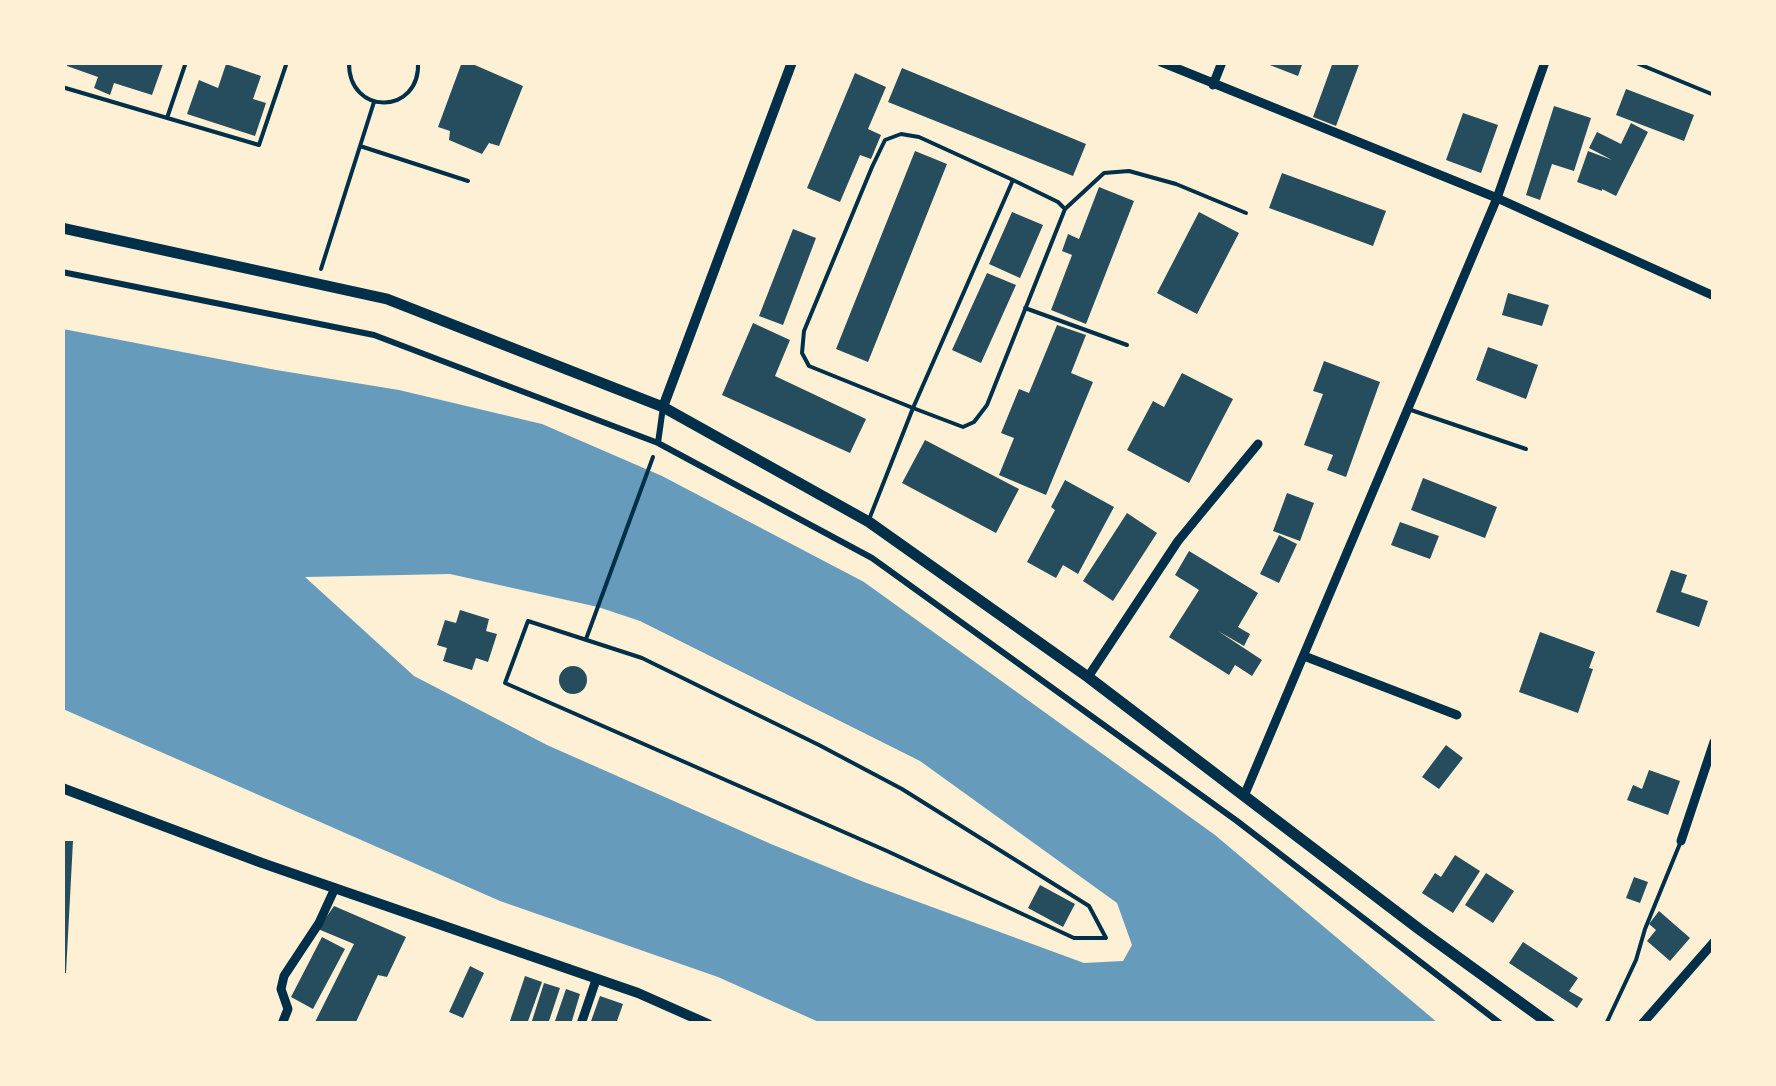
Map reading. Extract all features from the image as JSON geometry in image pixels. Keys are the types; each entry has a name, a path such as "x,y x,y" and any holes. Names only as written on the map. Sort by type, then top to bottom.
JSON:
{"main road":[{"path":"62,228 386,299 662,407 868,522 1088,677 1419,930 1550,1024"}],"street":[{"path":"658,443 662,407 792,62"},
{"path":"1160,62 1497,198 1714,296"},
{"path":"1214,85 1222,62"},
{"path":"1244,796 1497,198 1545,62"},
{"path":"62,272 374,334 658,443 872,558 1238,821 1502,1024"},
{"path":"1088,677 1178,541 1258,444"},
{"path":"1304,656 1457,715"},
{"path":"1681,841 1714,742"},
{"path":"62,788 262,863 638,993 705,1023"},
{"path":"282,1024 288,1009 281,990 284,976 319,923 335,888"},
{"path":"1642,1024 1714,942"},
{"path":"581,1024 596,980"}],"lane":[{"path":"1634,62 1714,95"},
{"path":"1065,209 1058,202 919,137 902,134 885,140 804,331 802,353 809,366 963,427 974,422 987,404 1065,209 1104,173 1129,171 1176,184 1246,214"},
{"path":"868,522 913,408 1013,180"},
{"path":"1026,308 1127,346"},
{"path":"1408,409 1526,450"},
{"path":"1606,1024 1636,960 1644,929 1681,841"}],"path":[{"path":"167,118 186,62"},
{"path":"62,86 259,145 287,62"},
{"path":"349,62 355,88 374,102 385,103 404,96 416,80 418,62"},
{"path":"316,284 374,102"},
{"path":"360,146 468,180"},
{"path":"586,639 652,458"},
{"path":"528,621 586,639 642,658 902,789 1090,906 1106,938 1074,938 505,683 528,621"}],"water":[{"path":"63,329 399,390 542,424 662,476 864,582 1215,835 1438,1023 821,1023 718,977 500,901 63,709","holes":["450,574 598,607 640,621 920,761 1117,903 1132,945 1123,961 1084,963 864,882 547,745 414,676 305,577"]}],"building":[{"path":"68,62 163,64 152,95 114,83 110,95 94,88 98,77 67,66"},
{"path":"462,62 523,86 499,146 489,143 482,154 449,140 450,131 438,127"},
{"path":"1262,62 1303,62 1298,76"},
{"path":"1333,62 1360,62 1336,126 1313,117"},
{"path":"226,64 261,76 253,99 266,103 255,136 187,114 199,80 218,88"},
{"path":"902,68 1086,144 1073,176 888,102"},
{"path":"855,73 886,87 868,129 881,135 871,159 860,155 840,202 807,188"},
{"path":"1626,89 1694,115 1684,141 1616,115"},
{"path":"1554,106 1591,118 1574,171 1552,164 1540,200 1526,195"},
{"path":"1463,113 1498,125 1481,173 1446,160"},
{"path":"1631,123 1648,132 1616,196 1577,182 1588,151 1612,160 1589,148 1597,132 1621,144"},
{"path":"915,151 947,164 868,362 836,349"},
{"path":"1282,173 1386,211 1373,246 1269,208"},
{"path":"1099,187 1134,201 1086,324 1051,310 1072,255 1062,251 1068,234 1079,239"},
{"path":"1012,212 1043,225 1020,278 989,264"},
{"path":"1199,212 1239,233 1197,314 1157,293"},
{"path":"793,229 816,238 783,325 759,316"},
{"path":"987,273 1016,285 981,363 952,350"},
{"path":"1508,293 1549,305 1542,326 1502,315"},
{"path":"753,323 790,340 775,376 866,419 850,453 722,395"},
{"path":"1057,325 1086,335 1071,373 1093,382 1046,495 999,475 1014,438 1001,433 1019,389 1029,393"},
{"path":"1488,347 1538,365 1526,399 1476,380"},
{"path":"1324,361 1380,382 1346,477 1327,470 1333,455 1304,445 1323,394 1313,391"},
{"path":"1182,373 1233,399 1189,483 1127,450 1153,401 1164,407"},
{"path":"925,440 1019,489 996,533 902,483"},
{"path":"1423,478 1497,507 1485,538 1411,510"},
{"path":"1065,480 1114,507 1078,574 1063,565 1056,578 1027,562 1055,510 1051,507"},
{"path":"1287,493 1314,503 1300,541 1273,531"},
{"path":"1127,513 1157,533 1113,601 1083,581"},
{"path":"1400,522 1439,536 1430,559 1391,545"},
{"path":"1279,535 1297,544 1279,583 1260,574"},
{"path":"1189,551 1258,593 1238,627 1250,634 1244,646 1218,631 1262,660 1252,676 1235,665 1229,675 1169,637 1199,590 1175,575"},
{"path":"1671,570 1687,575 1681,592 1708,601 1699,627 1656,612"},
{"path":"460,610 489,619 486,631 497,634 488,662 476,658 472,670 443,661 447,648 437,645 445,620 456,623"},
{"path":"1540,632 1595,652 1578,713 1519,692"},
{"path":"573,666 583,670 587,680 583,690 573,694 563,690 559,680 563,670"},
{"path":"1446,745 1463,758 1439,789 1422,777"},
{"path":"1649,770 1680,781 1668,815 1627,800 1633,785 1642,789"},
{"path":"62,841 73,841 66,973 62,973"},
{"path":"1455,855 1480,871 1453,913 1422,893 1435,873 1441,877"},
{"path":"1486,873 1514,891 1493,923 1465,905"},
{"path":"1634,877 1648,882 1640,903 1626,898"},
{"path":"1040,885 1075,904 1063,927 1028,908"},
{"path":"334,906 406,937 387,977 378,975 355,1024 314,1024 354,944 318,929"},
{"path":"1659,911 1690,938 1670,961 1647,941 1656,930 1649,924"},
{"path":"322,937 345,949 313,1009 291,997"},
{"path":"1523,942 1578,978 1569,991 1583,999 1577,1008 1509,963"},
{"path":"470,966 484,973 463,1018 449,1012"},
{"path":"525,976 542,982 527,1024 517,1024 510,1021"},
{"path":"544,983 560,988 548,1024 531,1024"},
{"path":"566,989 580,994 571,1024 554,1024"},
{"path":"600,996 623,1004 616,1024 590,1024"}]}
